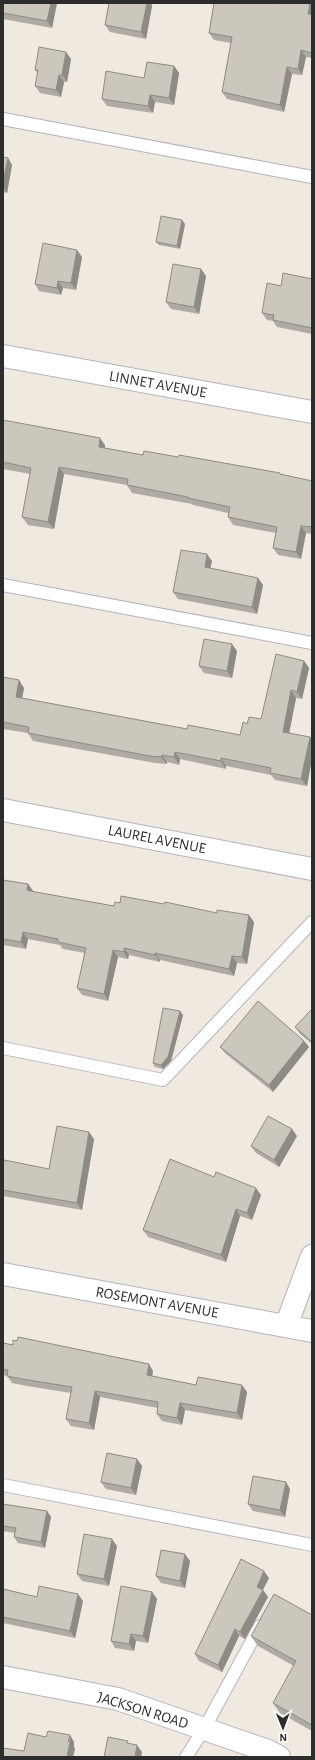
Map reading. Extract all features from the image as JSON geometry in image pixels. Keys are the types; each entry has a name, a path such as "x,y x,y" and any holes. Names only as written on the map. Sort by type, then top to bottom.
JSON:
{"street":[{"name":"LINNET AVENUE","path":"3,356 312,412"},
{"name":"LAUREL AVENUE","path":"3,810 312,869"},
{"path":"286,1326 312,1256"},
{"name":"ROSEMONT AVENUE","path":"3,1274 312,1331"},
{"name":"JACKSON ROAD","path":"3,1677 118,1700 204,1729 279,1757"}],"lane":[{"path":"3,119 312,177"},
{"path":"3,585 312,642"},
{"path":"3,1048 163,1080 312,922"},
{"path":"3,1485 312,1545"},
{"path":"186,1757 204,1729 266,1615"}],"building":[{"path":"3,3 51,3 47,21 3,13"},
{"path":"109,3 147,3 141,32 105,25"},
{"path":"214,3 310,4 308,14 312,15 312,53 301,50 298,69 287,67 280,105 222,92 232,37 209,33"},
{"path":"39,47 66,52 62,75 59,75 56,90 35,86 38,70 35,70"},
{"path":"147,62 174,66 169,98 150,95 148,106 102,99 106,71 144,78"},
{"path":"3,157 8,158 3,182"},
{"path":"161,216 182,220 177,246 156,242"},
{"path":"43,243 77,250 71,283 58,281 57,288 35,284"},
{"path":"173,264 201,269 194,307 166,302"},
{"path":"283,273 312,279 312,328 273,320 274,315 262,313 267,283 281,286"},
{"path":"3,420 100,438 99,447 143,455 144,451 178,457 179,455 280,473 312,481 312,527 301,526 296,552 273,548 277,527 228,517 230,507 127,485 128,479 59,467 48,522 22,517 31,468 3,462"},
{"path":"181,550 207,554 205,567 258,578 252,607 173,592"},
{"path":"204,639 232,644 227,671 199,666"},
{"path":"276,654 304,661 297,692 291,690 283,732 310,737 301,779 270,773 271,768 221,758 221,761 175,752 174,757 162,755 161,757 150,756 28,733 29,727 3,722 3,677 19,680 16,697 187,729 188,725 240,735 243,722 247,724 249,717 261,719"},
{"path":"3,880 28,884 27,890 30,891 114,906 115,902 120,903 121,896 164,904 165,902 217,913 217,910 249,915 242,957 232,956 229,969 155,953 155,955 124,948 124,952 113,950 104,994 77,988 86,948 58,942 58,939 23,932 21,942 3,939"},
{"path":"258,1001 304,1041 269,1085 220,1047"},
{"path":"163,1008 180,1011 168,1057 161,1065 153,1063"},
{"path":"311,1010 312,1011 312,1042 295,1027"},
{"path":"268,1116 292,1129 274,1160 251,1146"},
{"path":"57,1126 89,1132 77,1203 3,1190 4,1160 49,1169"},
{"path":"170,1159 214,1177 216,1172 256,1188 247,1213 236,1209 221,1255 143,1230"},
{"path":"18,1337 149,1364 147,1375 196,1385 198,1377 242,1385 237,1413 180,1403 177,1418 157,1414 158,1402 95,1391 89,1423 66,1419 72,1387 7,1376 8,1370 3,1369 3,1343 13,1345 13,1340 17,1341"},
{"path":"107,1453 137,1459 131,1488 101,1482"},
{"path":"253,1476 286,1482 280,1510 248,1504"},
{"path":"3,1504 47,1511 41,1542 14,1537 16,1528 3,1526"},
{"path":"84,1534 112,1539 104,1579 77,1574"},
{"path":"161,1550 185,1554 180,1581 156,1576"},
{"path":"241,1559 264,1571 257,1587 263,1590 240,1632 235,1629 218,1665 195,1654"},
{"path":"39,1586 78,1594 70,1631 3,1617 3,1589 37,1597"},
{"path":"121,1586 152,1592 143,1636 131,1634 129,1644 111,1641"},
{"path":"274,1594 312,1615 312,1725 273,1703 296,1661 251,1636"},
{"path":"48,1731 70,1735 67,1757 3,1757 3,1748 24,1751 28,1733 46,1737"},
{"path":"108,1737 128,1741 127,1743 137,1745 135,1757 104,1757"}]}
